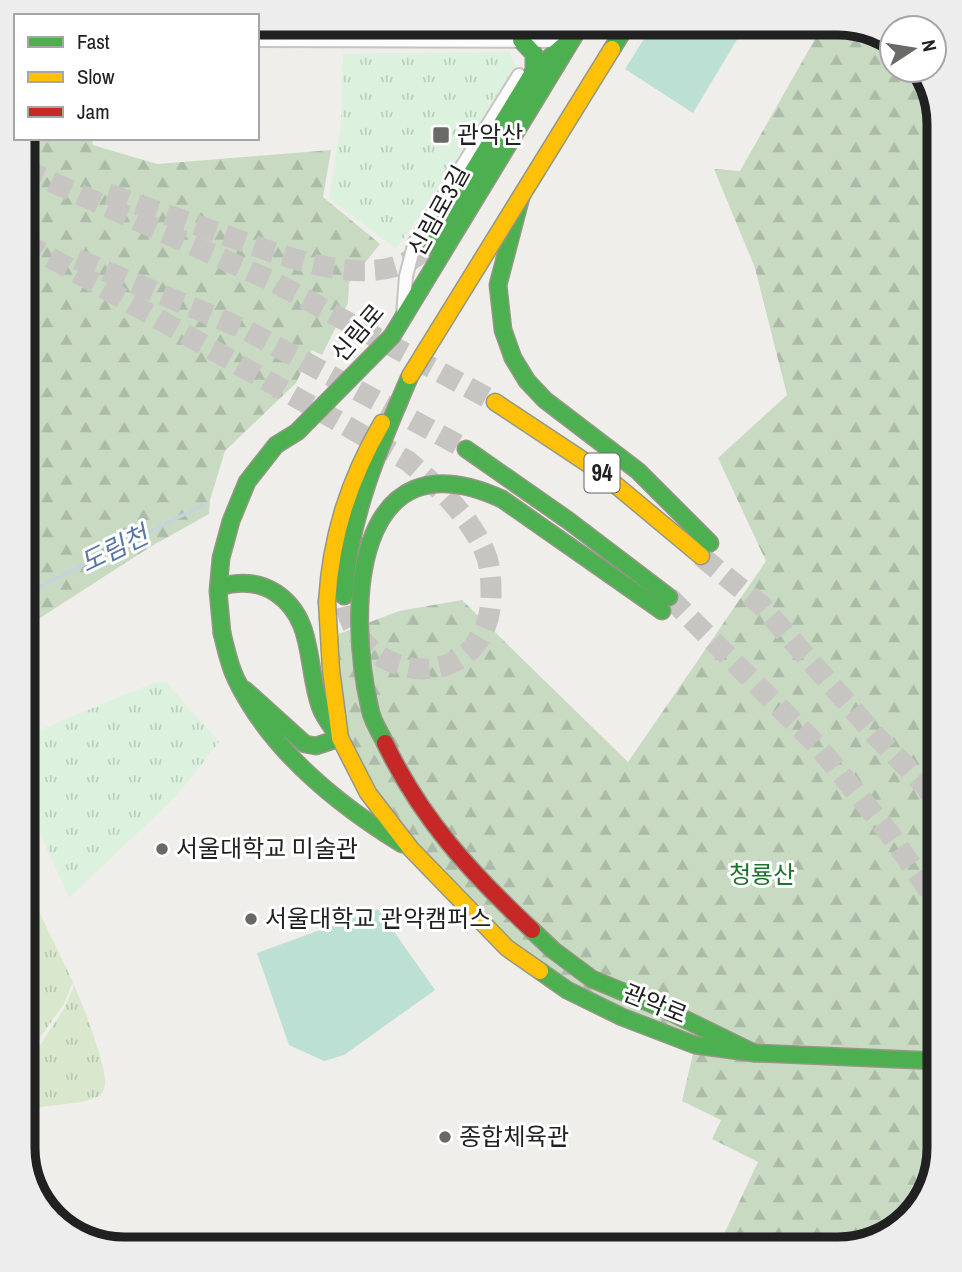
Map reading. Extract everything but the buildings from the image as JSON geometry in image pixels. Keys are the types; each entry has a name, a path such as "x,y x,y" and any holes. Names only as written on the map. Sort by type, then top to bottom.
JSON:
{"main road":[{"name":"신림로","path":"222,634 219,587 221,558 231,521 247,482 276,445 297,432 392,336 573,35"},
{"path":"612,49 615,35"},
{"path":"344,596 344,566 361,494 410,376 621,35"},
{"path":"521,40 534,54 534,71"},
{"path":"427,247 534,71 569,41"},
{"name":"94","path":"495,402 599,471 705,549 638,471 561,414 523,377 508,349 498,293 521,194"},
{"name":"관악로","path":"410,376 366,450 342,506 333,536 328,572 331,670 340,738 368,793 411,849 507,948 567,990 622,1017 695,1045 754,1053 927,1060"},
{"name":"94","path":"466,449 563,515 665,604 502,499 478,488 445,483 416,489 396,500 378,521 372,532 362,569 359,613 363,670 370,712 403,781 447,842 484,885 553,950 592,979 664,1009 754,1053"},
{"path":"219,587 238,581 261,585 276,592 293,606 305,630 320,706 340,738 316,746 305,744 236,681"},
{"name":"관악로","path":"222,634 236,681 272,736 308,773 371,827 411,849"}],"street":[{"path":"394,35 394,40"},
{"path":"259,40 569,41"},
{"name":"신림로3길","path":"403,316 406,276 415,242 526,64 527,51 521,40"}],"green space":[{"path":"442,35 573,35 569,41 442,41"},
{"path":"646,35 740,35 693,113 625,69"},
{"name":"청룡산","path":"817,35 844,35 872,42 878,45 878,84 918,85 927,124 927,1148 918,1187 905,1207 872,1230 849,1236 723,1237 758,1162 712,1139 721,1120 682,1101 695,1045 622,1017 507,948 411,849 352,764 328,638 399,611 462,600 628,762 766,561 718,458 787,395 755,268 714,169 740,171"},
{"path":"510,52 515,66 396,249 329,198 341,122 343,54"},
{"path":"35,140 92,140 93,145 157,164 331,150 323,197 380,244 349,283 348,303 322,355 312,350 296,383 225,451 210,500 209,514 150,547 35,621"},
{"path":"166,682 219,742 177,795 69,898 35,821 35,732 153,683"},
{"path":"35,903 73,982 64,1004 35,1047"},
{"path":"378,909 435,990 344,1055 324,1061 289,1045 257,953"},
{"path":"74,985 99,1051 105,1086 100,1096 82,1102 35,1108 35,1053 65,1007"}],"waterway":[{"name":"도림천","path":"35,589 205,504"}],"tunnel":[{"path":"35,174 274,282 495,402"},
{"path":"108,194 268,251 326,267 382,269 407,262 427,247"},
{"path":"35,249 408,461 461,513 477,537 489,565 491,591 486,626 471,650 449,664 423,669 396,664 372,650 354,627 344,596"},
{"path":"77,259 246,330 466,449"},
{"path":"701,556 761,605 877,737 927,789"},
{"path":"669,597 817,745 889,833 927,888"}],"traffic: fast":[{"path":"222,633 218,591 221,558 231,521 247,482 276,445 297,432 392,336 575,35"},
{"path":"612,49 621,35"},
{"path":"521,40 534,54 534,71"},
{"path":"427,247 534,71 569,41"},
{"path":"521,197 498,285 503,330 513,358 527,381 545,400 638,471 710,543"},
{"path":"344,596 352,538 367,483 410,376"},
{"path":"466,449 569,521 669,597"},
{"path":"385,743 371,713 363,669 360,626 362,582 371,542 388,510 414,489 452,484 502,499 662,611"},
{"path":"219,587 241,583 255,584 276,593 289,604 303,630 320,706 340,738 316,746 305,744 245,690"},
{"path":"222,633 236,679 250,705 286,752 330,793 402,844"},
{"path":"532,930 553,950 592,979 664,1009 754,1053"},
{"path":"540,971 567,990 622,1017 695,1045 754,1053 927,1060"}],"traffic: slow":[{"path":"410,376 612,49"},
{"path":"495,402 599,471 701,556"},
{"path":"327,602 337,531 351,487 382,423"},
{"path":"327,602 331,670 340,738 368,793 411,849 507,948 540,971"}],"traffic: jam":[{"path":"385,743 415,796 450,844 489,888 532,930"}],"place":[{"name":"관악산","path":"441,135"},
{"name":"서울대학교 미술관","path":"162,849"},
{"name":"서울대학교 관악캠퍼스","path":"251,919"},
{"name":"종합체육관","path":"445,1137"}]}
